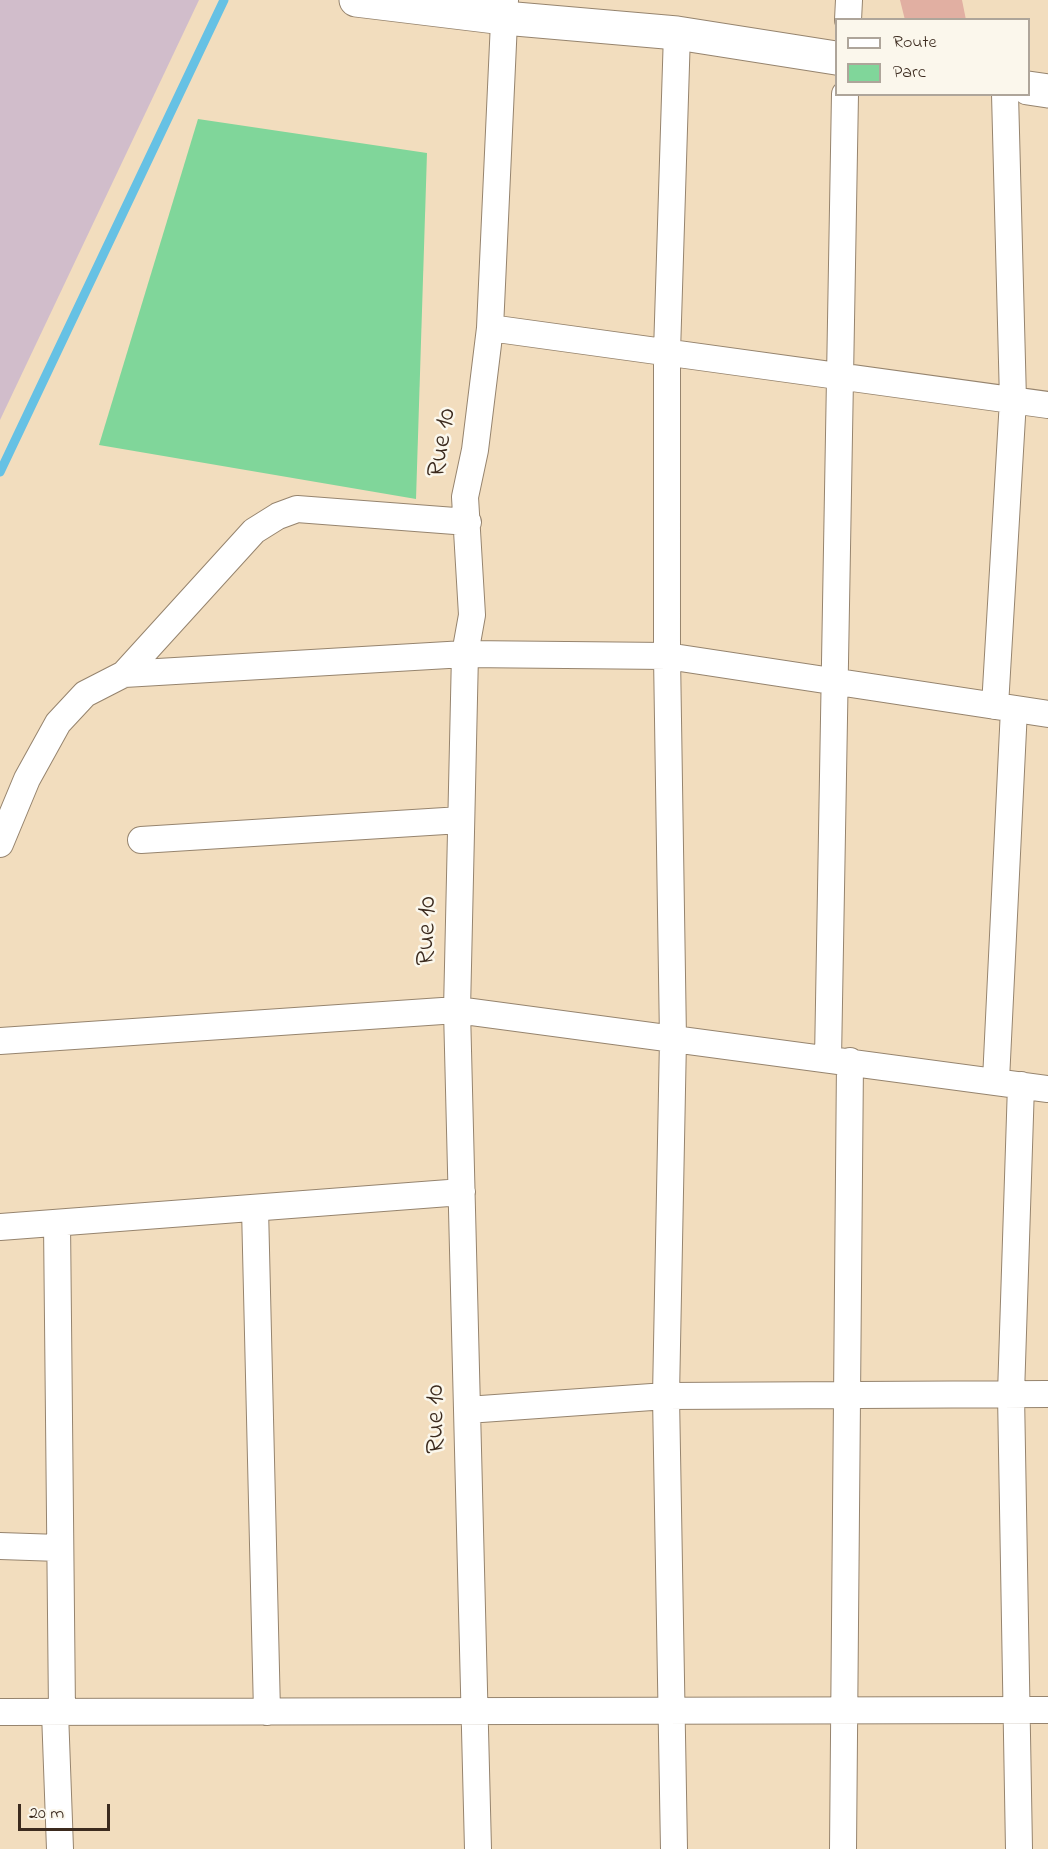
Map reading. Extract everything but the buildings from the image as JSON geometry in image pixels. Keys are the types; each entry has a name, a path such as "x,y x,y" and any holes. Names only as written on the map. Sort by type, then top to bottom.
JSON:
{"street":[{"path":"356,0 505,9 835,58"},
{"path":"848,18 849,0"},
{"name":"Rue 10","path":"478,1849 457,1010 465,654 472,615 465,497 475,450 490,328 505,9"},
{"path":"674,1849 666,1396 673,1039 667,656 667,352 677,33"},
{"path":"1030,88 1048,91"},
{"path":"843,1849 849,1395 839,1060 836,681 845,96"},
{"path":"996,1080 1013,400 1005,96"},
{"path":"490,328 1048,405"},
{"path":"0,844 27,779 58,723 85,694 124,674 254,531 278,516 297,509 468,522"},
{"path":"124,674 465,654 667,656 1048,714"},
{"path":"141,840 461,820"},
{"path":"0,1041 457,1010 996,1080 1048,1089"},
{"path":"1019,1849 1011,1394 1021,1085"},
{"path":"0,1227 462,1192"},
{"path":"255,1208 267,1712"},
{"path":"57,1223 60,1849"},
{"path":"467,1410 666,1396 1048,1395"},
{"path":"0,1546 59,1548"},
{"path":"0,1712 1048,1710"}],"shaded area":[{"path":"0,0 199,0 0,420"}],"green space":[{"path":"198,119 427,153 416,499 99,445"}],"waterway":[{"path":"0,472 224,0"}]}
